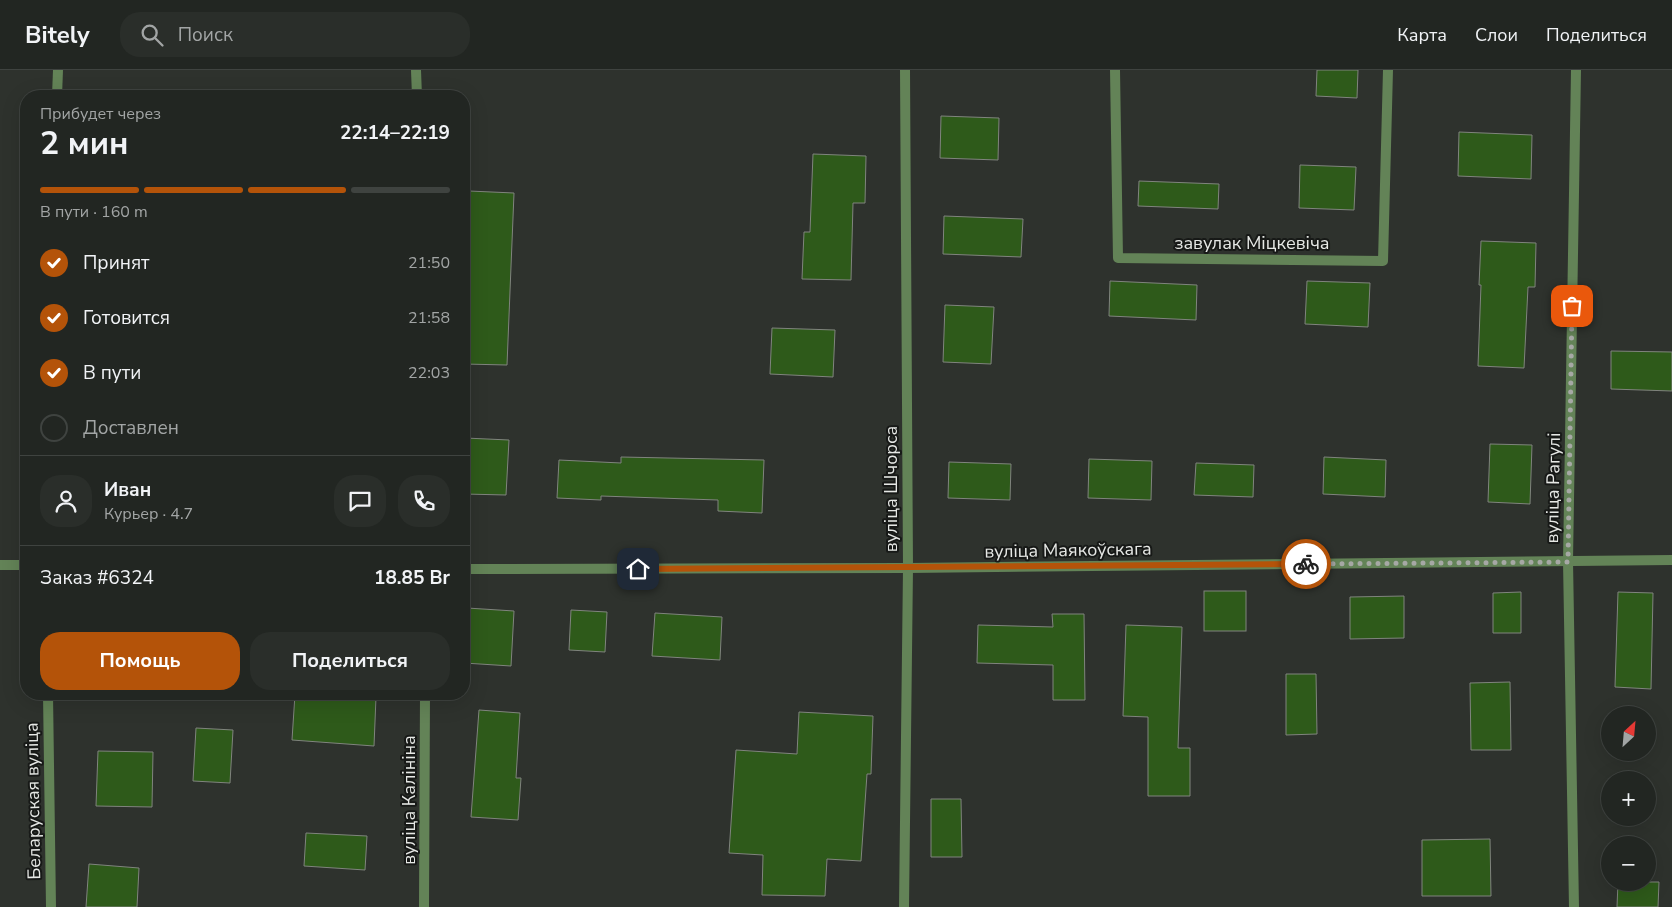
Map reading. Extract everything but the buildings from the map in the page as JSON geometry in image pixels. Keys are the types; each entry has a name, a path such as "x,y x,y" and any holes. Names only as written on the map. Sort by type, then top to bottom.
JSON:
{"street":[{"path":"57,90 58,70"},
{"path":"416,70 417,90"},
{"name":"вуліца Шчорса","path":"904,907 908,568 905,70"},
{"name":"завулак Міцкевіча","path":"1115,70 1118,258 1383,261 1388,70"},
{"name":"вуліца Рагулі","path":"1574,907 1568,562 1576,70"},
{"name":"вуліца Маякоўскага","path":"470,569 908,568 1672,560"},
{"path":"0,565 20,565"},
{"name":"Беларуская вуліца","path":"48,700 51,907"},
{"name":"вуліца Калініна","path":"424,907 425,700"}],"way so far":[{"path":"1306,564 1568,562 1572,306"}],"route":[{"path":"638,569 1306,564"}]}
